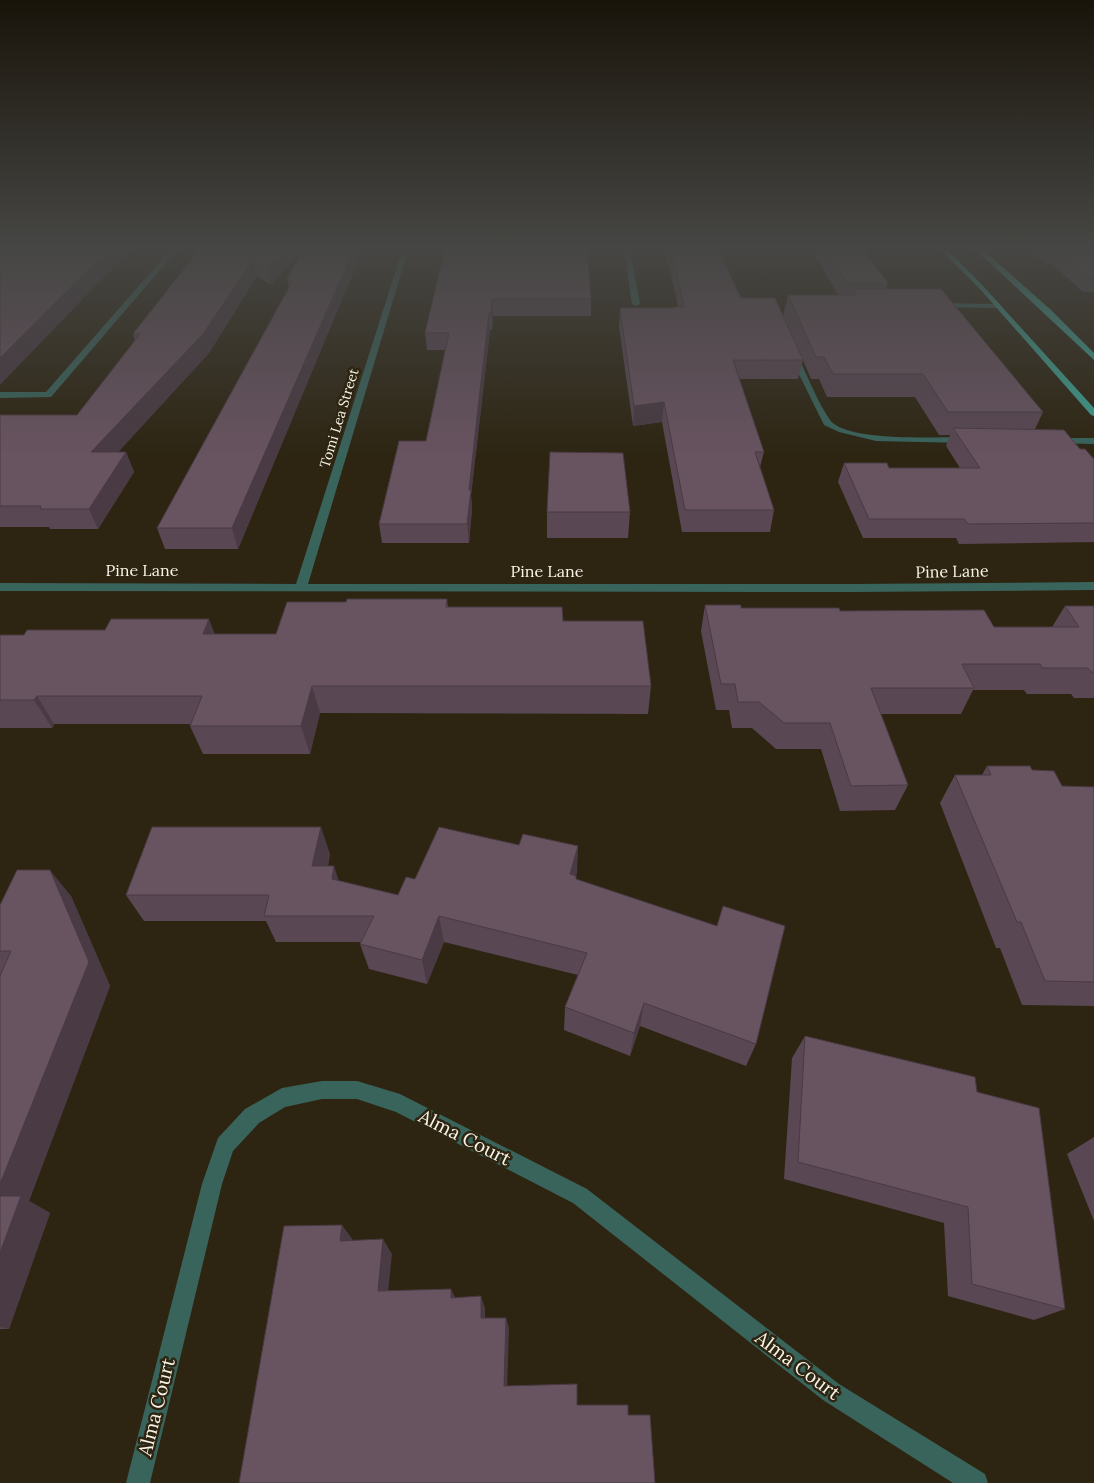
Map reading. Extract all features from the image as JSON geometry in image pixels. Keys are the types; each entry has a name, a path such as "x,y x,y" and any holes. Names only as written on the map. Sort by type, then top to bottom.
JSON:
{"main road":[{"path":"1009,318 1094,413"},
{"path":"1054,318 1094,358"}],"street":[{"path":"0,395 48,395 115,318"},
{"name":"Tomi Lea Street","path":"301,587 384,318"},
{"path":"790,349 827,423 837,429 852,434 880,438 972,440"},
{"path":"1041,441 1094,441"},
{"name":"Pine Lane","path":"0,586 854,588 1094,586"},
{"name":"Alma Court","path":"138,1483 212,1184 225,1145 252,1116 282,1098 322,1090 357,1090 400,1104 580,1196 831,1392 976,1483"}],"building":[{"path":"0,318 40,318 0,358"},
{"path":"145,318 214,318 203,334 91,452 126,452 89,509 40,509 41,506 0,506 0,415 77,415 140,334 133,334"},
{"path":"272,318 324,318 232,528 157,528"},
{"path":"429,318 488,318 469,490 471,490 467,524 379,524 399,441 426,441 449,333 425,333"},
{"path":"621,318 784,318 803,360 733,360 764,452 755,452 774,510 685,510 664,402 634,406"},
{"path":"798,318 965,318 1043,412 948,412 923,374 833,374 824,357 816,357"},
{"path":"953,428 1064,430 1080,449 1085,449 1094,459 1094,523 968,524 964,519 869,519 844,463 887,463 889,468 980,468"},
{"path":"550,452 623,453 630,512 547,512"},
{"path":"347,599 447,599 446,607 562,607 563,621 643,621 651,686 312,686 301,726 190,726 202,696 37,696 34,700 0,700 0,635 24,635 27,630 105,630 111,619 209,619 203,634 276,634 287,602 346,602"},
{"path":"705,605 741,605 741,608 839,608 840,611 984,610 994,627 1079,627 1065,606 1094,606 1094,672 1091,672 1088,668 1042,668 1040,664 962,664 974,688 871,688 908,785 851,786 830,723 784,723 759,702 738,702 735,684 721,684"},
{"path":"987,766 1030,766 1032,770 1054,771 1062,786 1094,787 1094,982 1045,981 1021,922 1017,922 955,775 991,775"},
{"path":"152,827 321,827 312,866 334,866 332,879 398,895 406,877 415,879 439,827 519,845 523,834 578,846 570,874 576,876 576,879 717,926 723,906 785,926 756,1044 644,1003 634,1033 565,1007 587,953 439,916 422,960 360,944 374,916 264,916 269,895 126,895"},
{"path":"17,870 50,870 89,962 0,1184 0,976 11,951 0,951 0,905"},
{"path":"805,1036 975,1077 977,1092 1039,1108 1065,1309 972,1284 968,1207 798,1162"},
{"path":"0,1196 21,1196 0,1253"},
{"path":"342,1225 340,1241 383,1239 378,1291 451,1289 451,1298 481,1296 481,1318 506,1318 504,1386 577,1384 577,1405 628,1405 628,1415 650,1415 655,1483 239,1483 284,1226"}]}
